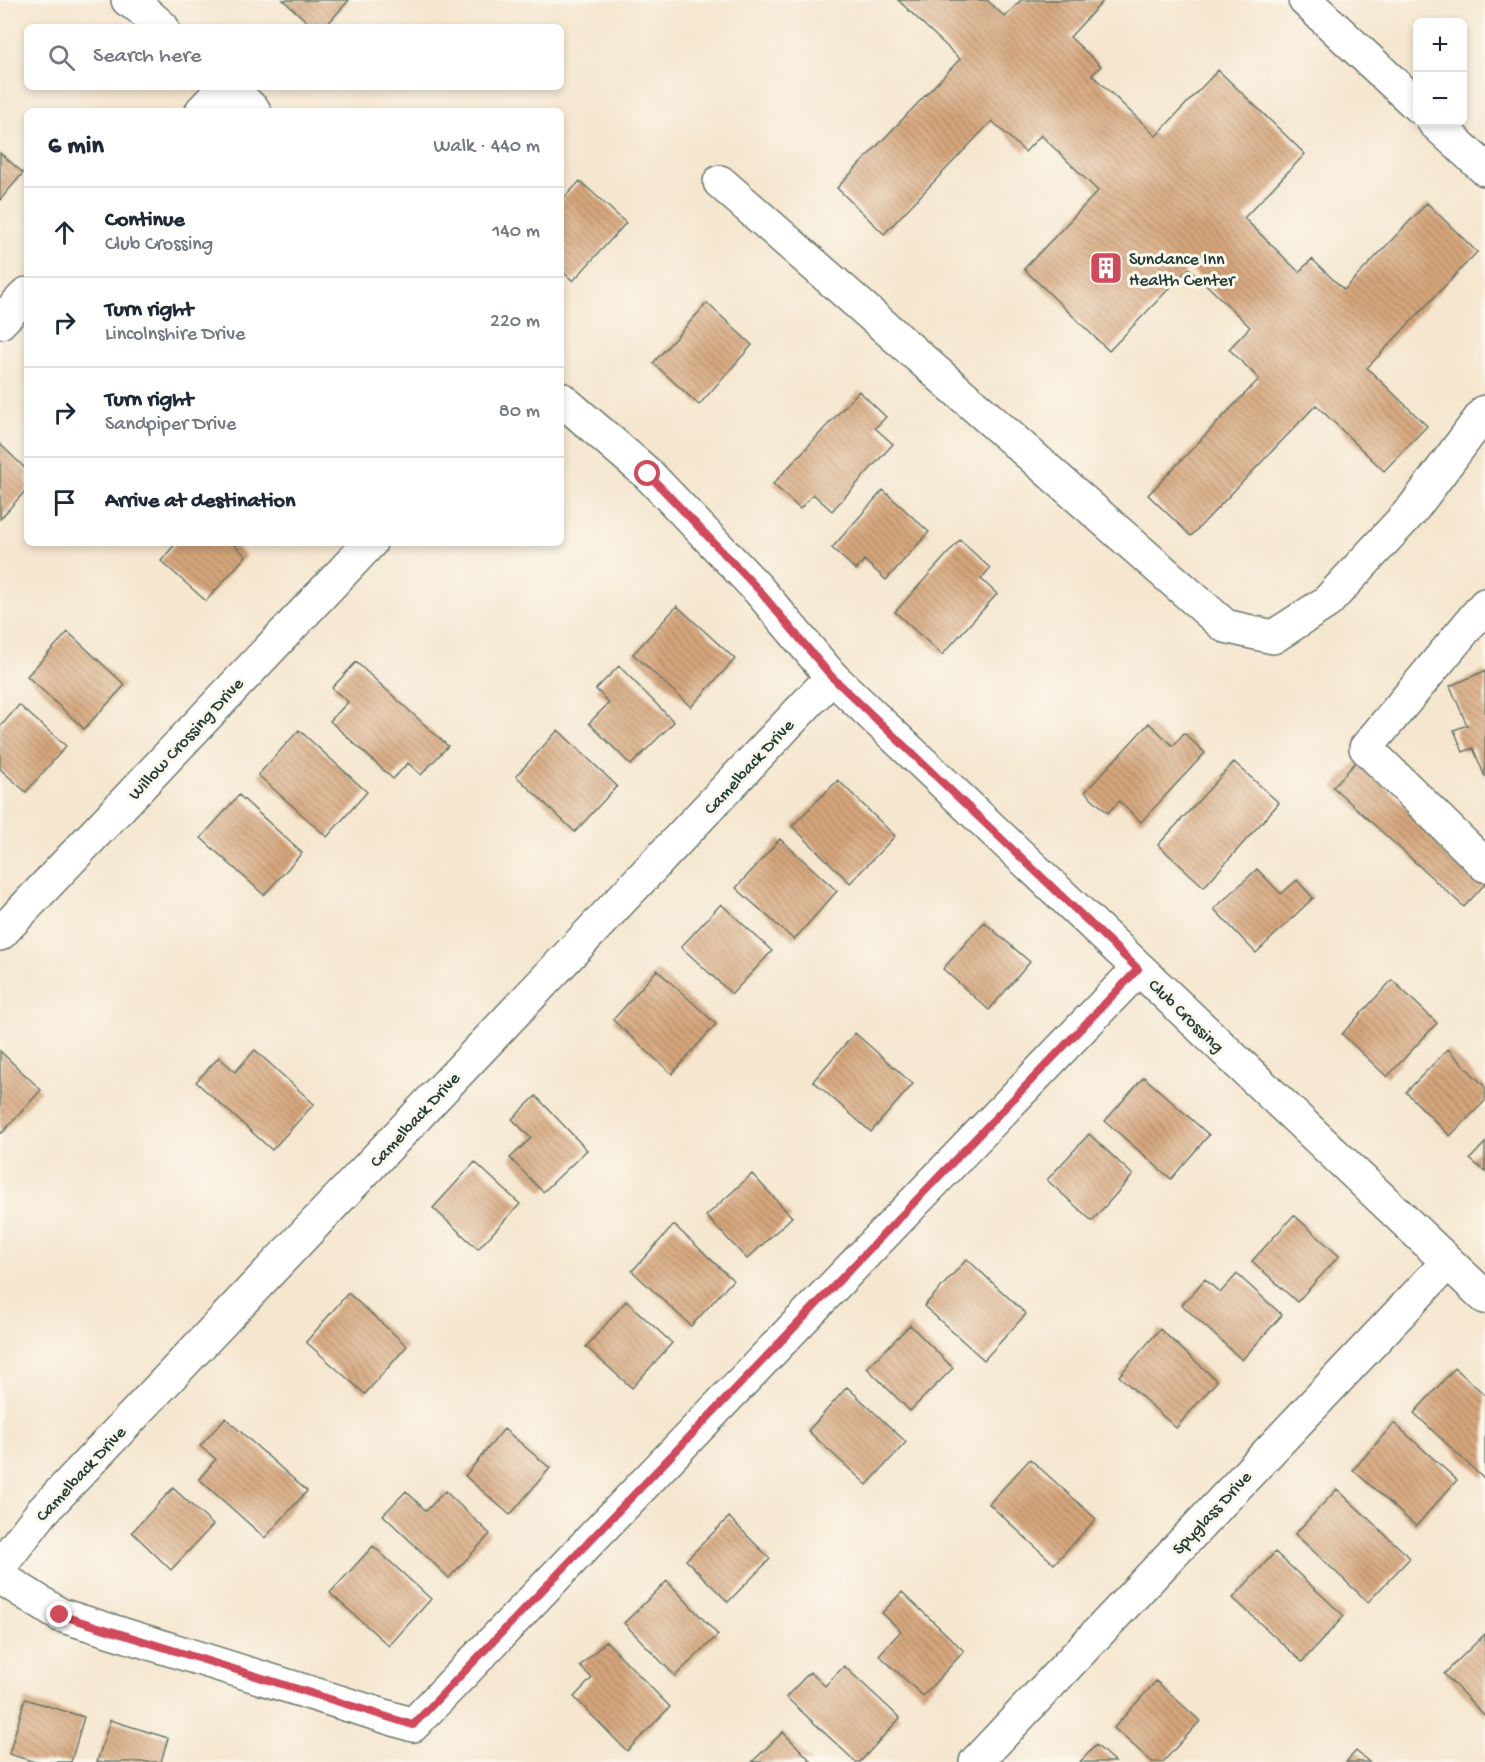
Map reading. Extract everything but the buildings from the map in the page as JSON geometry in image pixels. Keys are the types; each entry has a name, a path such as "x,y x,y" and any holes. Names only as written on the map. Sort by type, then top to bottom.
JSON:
{"street":[{"path":"128,0 159,24"},
{"path":"1322,5 1413,101"},
{"path":"205,108 224,90"},
{"path":"230,90 251,108"},
{"path":"1438,126 1485,169"},
{"path":"720,182 1226,626 1273,638 1327,602 1412,510 1485,412"},
{"path":"0,322 24,297"},
{"name":"Club Crossing","path":"564,402 648,474 758,589 832,677 1485,1297"},
{"name":"Willow Crossing Drive","path":"0,934 367,546"},
{"path":"1485,605 1366,748 1485,865"},
{"name":"Camelback Drive","path":"0,1566 42,1512 832,677"},
{"path":"0,1577 60,1615 413,1725 1138,969"},
{"name":"Spyglass Drive","path":"976,1762 1447,1263"}],"place":[{"name":"Sundance Inn Health Center","path":"1106,268"}],"route":[{"path":"60,1615 413,1725 1138,969 832,677 758,589 648,474"}]}
